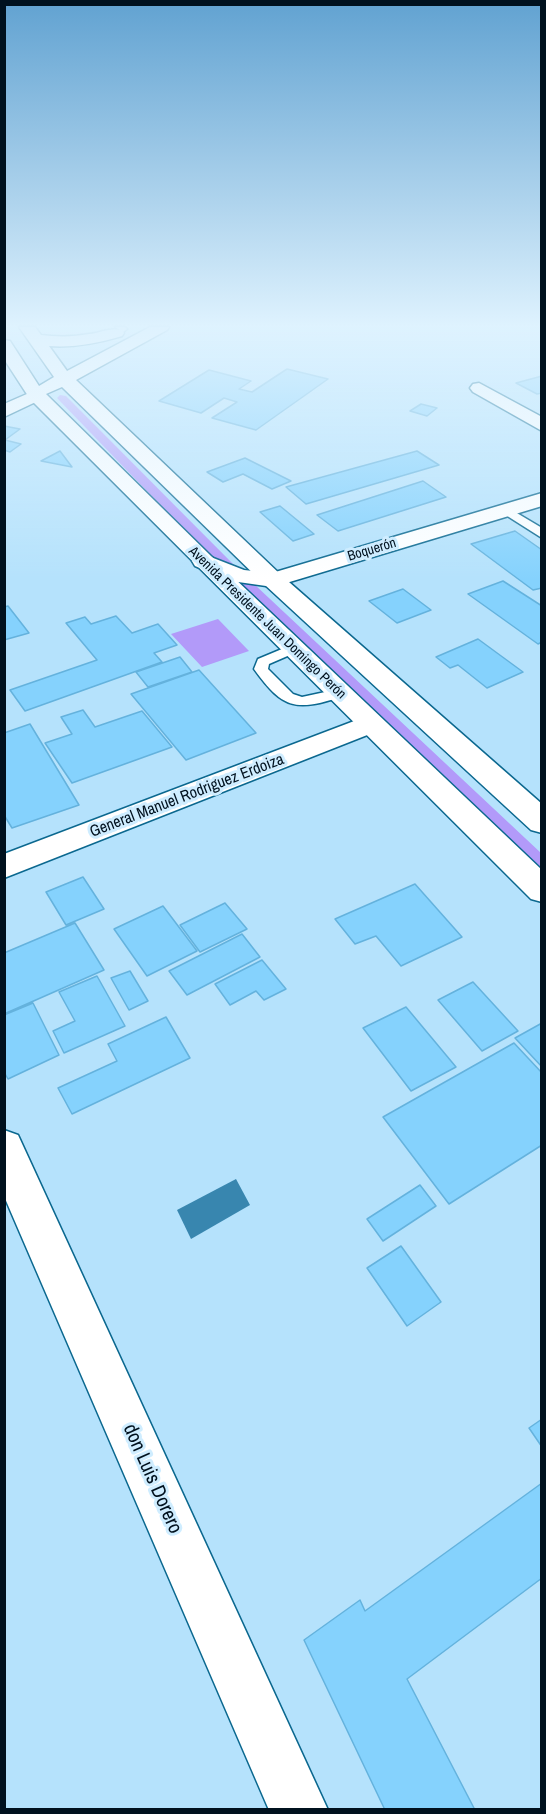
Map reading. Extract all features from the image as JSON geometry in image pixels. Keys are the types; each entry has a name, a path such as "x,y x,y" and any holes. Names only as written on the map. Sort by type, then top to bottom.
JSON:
{"main road":[{"name":"Avenida Presidente Juan Domingo Perón","path":"54,412 202,561 542,890"},
{"path":"98,412 273,580 542,822"},
{"path":"519,412 542,425"},
{"name":"Boquerón","path":"202,561 239,576 273,580 542,499"},
{"name":"General Manuel Rodriguez Erdoiza","path":"4,867 370,724"},
{"name":"don Luis Dorero","path":"4,1148 299,1809"}],"lane":[{"path":"505,510 542,534"},
{"path":"294,648 263,662 261,669 291,701 310,702 339,693"}],"shaded area":[{"path":"70,412 82,412 238,569 541,853 541,869 225,572"},
{"path":"218,619 249,651 202,667 171,634"}],"water":[{"path":"236,1179 250,1205 191,1239 177,1210"}],"building":[{"path":"222,412 282,412 256,430 212,418"},
{"path":"412,412 432,412 427,416"},
{"path":"4,426 20,429 5,440 21,444 10,452 4,450"},
{"path":"60,451 72,467 41,461"},
{"path":"417,451 439,465 306,504 286,487"},
{"path":"245,458 291,481 272,489 243,474 223,482 207,472"},
{"path":"423,481 446,497 338,531 317,515"},
{"path":"280,506 314,534 293,541 260,512"},
{"path":"515,531 542,550 542,588 533,590 471,544"},
{"path":"503,581 542,606 542,642 538,644 468,594"},
{"path":"403,589 431,610 397,623 369,601"},
{"path":"8,606 29,633 4,640 4,607"},
{"path":"116,616 132,633 158,624 177,645 154,653 162,662 25,711 10,690 97,660 66,623 85,617 91,624"},
{"path":"478,639 523,672 487,688 458,665 450,668 436,657"},
{"path":"180,657 192,672 148,687 136,672"},
{"path":"199,670 256,733 186,760 131,694"},
{"path":"83,710 95,727 142,711 172,747 72,783 45,743 72,734 61,717"},
{"path":"30,724 79,805 12,828 4,815 4,733"},
{"path":"83,877 104,909 66,925 46,892"},
{"path":"415,884 462,937 401,966 376,936 355,944 335,919"},
{"path":"225,903 247,929 200,952 180,925"},
{"path":"163,906 197,951 147,976 114,929"},
{"path":"75,923 104,970 4,1014 4,953"},
{"path":"242,934 260,957 187,995 169,971"},
{"path":"262,960 286,989 264,1000 256,991 230,1005 215,984"},
{"path":"130,971 148,1001 129,1010 111,978"},
{"path":"97,976 125,1026 64,1053 53,1031 75,1021 59,992"},
{"path":"473,982 518,1031 482,1051 438,1000"},
{"path":"33,1003 59,1055 8,1079 4,1072 4,1015"},
{"path":"406,1007 456,1067 411,1091 363,1028"},
{"path":"166,1017 190,1058 72,1114 58,1088 117,1061 108,1044"},
{"path":"542,1023 542,1067 515,1038"},
{"path":"514,1043 542,1073 542,1145 449,1204 383,1117"},
{"path":"420,1185 436,1206 383,1241 367,1219"},
{"path":"401,1246 441,1302 407,1326 367,1268"},
{"path":"542,1419 542,1447 529,1428"},
{"path":"542,1483 542,1578 407,1679 475,1810 385,1810 304,1640 360,1600 365,1611"}]}
